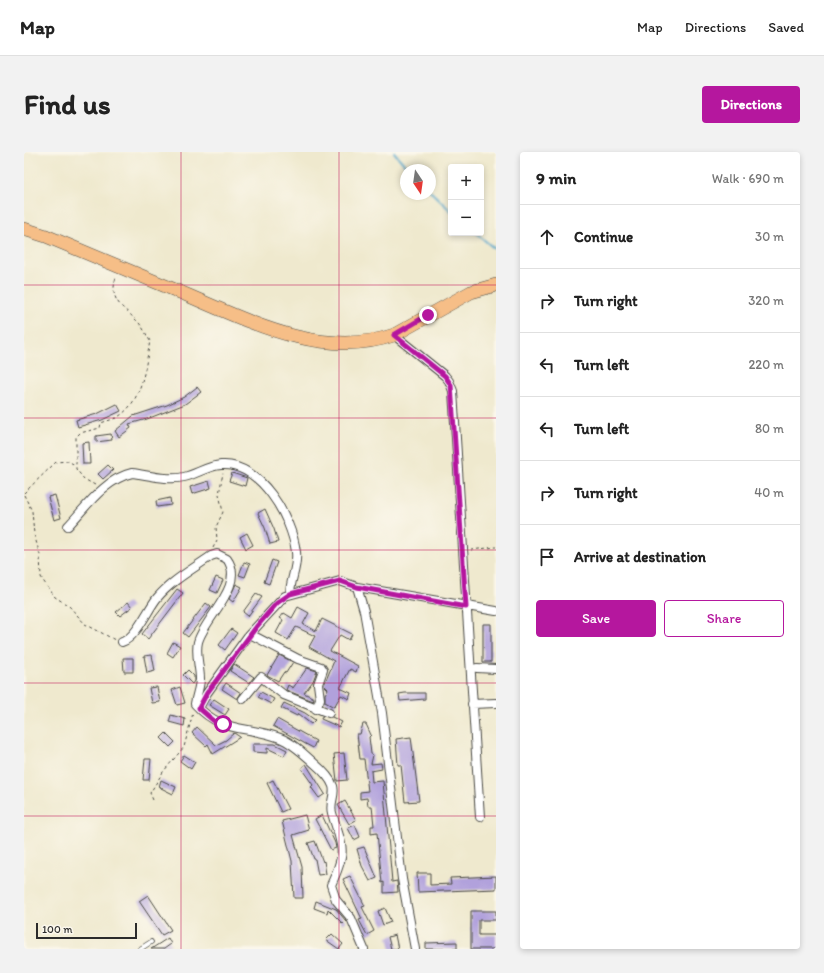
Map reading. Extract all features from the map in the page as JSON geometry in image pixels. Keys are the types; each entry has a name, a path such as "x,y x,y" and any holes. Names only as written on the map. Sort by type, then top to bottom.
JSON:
{"main road":[{"path":"24,229 46,236 215,307 293,336 323,342 349,342 384,338 394,335 471,292 496,285"}],"street":[{"path":"394,335 445,376 451,385 480,817"},
{"path":"68,526 107,486 125,474 132,473 181,478 213,466 231,465 239,468 258,480 284,514 297,553 290,594"},
{"path":"122,642 130,637 152,604 167,588 211,556 217,554 227,559 233,572 227,593 209,619 198,645 200,683 195,704 214,721 287,741 306,755 330,780 334,790 330,806 343,847 340,865 331,885 336,900 351,918 364,949"},
{"path":"199,708 207,693 250,634 277,603 290,594 340,581 357,587 496,611"},
{"path":"357,587 364,611 382,713 402,879 415,949"},
{"path":"250,634 298,659 322,667 323,670 318,684 320,699 316,709"},
{"path":"477,668 496,669"},
{"path":"242,698 261,678 284,695 329,713"},
{"path":"472,704 496,703"}],"lane":[{"path":"140,949 151,942"}],"path":[{"path":"107,486 96,486 89,483 78,474 75,465 76,437 80,433 100,428 101,423 114,419 123,413 133,400 144,377 150,341 136,320 123,309 116,300 114,285 119,267"},
{"path":"75,465 68,461 56,462 24,494 32,511 34,534 40,555 41,577 55,597 69,606 85,624 110,638 122,642"},
{"path":"211,556 212,549 217,540 216,527 223,512 219,494 223,478 222,465"},
{"path":"462,549 470,550 496,547"},
{"path":"153,800 150,793 163,772 184,747 192,714 199,708"}],"building":[{"path":"197,387 201,392 185,404 147,419 129,424 131,428 119,437 115,431 133,416 167,405 184,397"},
{"path":"117,404 121,411 102,420 78,427 76,420 97,414"},
{"path":"111,434 112,440 96,442 96,436"},
{"path":"89,442 90,464 83,464 82,443"},
{"path":"108,465 113,470 103,479 98,474"},
{"path":"232,473 247,478 245,486 229,481"},
{"path":"209,481 211,488 192,494 190,487"},
{"path":"55,495 61,518 54,520 48,497"},
{"path":"170,498 171,505 157,507 156,501"},
{"path":"265,509 278,542 270,544 258,513"},
{"path":"247,533 253,545 246,549 240,537"},
{"path":"272,560 277,562 269,584 264,582"},
{"path":"244,562 250,564 245,577 239,575"},
{"path":"216,577 223,580 217,593 210,590"},
{"path":"236,584 242,587 233,602 229,599"},
{"path":"177,589 183,593 148,639 142,634"},
{"path":"256,594 262,597 248,616 243,612"},
{"path":"128,602 132,607 120,616 116,612"},
{"path":"206,603 211,607 188,637 183,633"},
{"path":"298,607 309,613 303,624 316,631 322,619 352,634 349,640 340,635 330,651 358,666 356,672 350,669 340,688 351,693 349,699 341,695 334,707 325,702 325,694 328,689 324,685 334,661 309,647 315,636 296,627 288,640 276,633 283,620 280,618 284,613 292,618"},
{"path":"483,624 491,624 491,662 483,662"},
{"path":"231,629 237,633 225,650 219,645"},
{"path":"173,642 180,646 173,657 167,653"},
{"path":"152,655 155,671 147,673 144,656"},
{"path":"279,655 293,662 286,673 284,672 278,681 267,675"},
{"path":"123,658 133,658 133,672 124,672"},
{"path":"234,664 254,677 249,683 230,671"},
{"path":"307,668 317,671 313,681 304,693 314,698 313,701 286,690 288,685 293,688"},
{"path":"188,670 194,676 194,681 192,684 183,675"},
{"path":"226,683 241,693 237,699 222,689"},
{"path":"157,687 160,702 152,703 149,688"},
{"path":"180,687 185,703 177,705 172,690"},
{"path":"261,692 274,699 271,704 258,697"},
{"path":"425,693 425,699 400,701 399,694"},
{"path":"214,699 229,709 225,715 209,705"},
{"path":"284,703 305,713 315,720 311,724 298,714 297,716 281,708"},
{"path":"171,715 185,719 184,726 169,722"},
{"path":"322,716 332,717 342,722 339,727 321,719"},
{"path":"277,719 316,741 313,748 273,726"},
{"path":"363,724 366,724 371,735 369,737 371,754 373,755 371,764 381,763 382,769 371,771 372,782 383,781 392,882 397,881 398,892 384,893 384,882 382,883 377,833 371,834 371,826 374,826 372,806 368,806 367,798 360,799 360,792 368,791 364,759 360,759 357,734 360,734"},
{"path":"197,727 216,745 226,740 234,733 240,737 213,754 208,744 206,746 192,733"},
{"path":"166,733 175,742 170,747 161,738"},
{"path":"411,737 419,801 405,802 401,765 398,765 396,739"},
{"path":"253,744 275,744 287,750 284,756 267,748 267,753 253,752"},
{"path":"344,753 347,780 337,781 334,754"},
{"path":"184,755 195,762 191,769 180,761"},
{"path":"145,759 151,759 149,780 143,780"},
{"path":"306,764 325,794 319,798 311,787 313,785 301,768"},
{"path":"161,780 176,787 173,794 159,787"},
{"path":"273,780 288,809 281,812 267,783"},
{"path":"345,801 356,820 349,824 338,805"},
{"path":"305,815 309,830 293,835 302,867 303,898 294,898 292,861 282,821"},
{"path":"322,815 335,843 336,848 331,850 315,819"},
{"path":"355,825 360,837 354,840 348,828"},
{"path":"315,841 323,862 324,861 326,874 318,875 315,859 308,843"},
{"path":"364,847 377,878 370,881 362,866 357,849"},
{"path":"417,873 430,873 430,885 451,884 450,878 496,876 496,889 418,892"},
{"path":"350,876 365,906 362,907 374,931 367,935 359,920 362,919 343,879"},
{"path":"148,895 171,930 162,935 139,901"},
{"path":"316,901 336,909 346,921 343,924 328,909 327,913 314,908"},
{"path":"385,908 391,922 383,925 378,911"},
{"path":"471,911 496,911 496,920 479,920 479,935 496,935 496,949 471,949"},
{"path":"332,934 343,944 339,949 326,940"},
{"path":"395,935 398,949 391,949 388,937"},
{"path":"168,938 171,944 164,949 151,949"},
{"path":"457,942 457,949 426,949 426,943"}],"waterway":[{"path":"394,152 404,164"},
{"path":"436,197 448,208"},
{"path":"480,236 496,250"}],"route":[{"path":"223,724 214,721 201,712 199,708 207,693 248,636 284,596 344,581 357,587 466,607 451,385 445,376 394,335 428,315"}]}
